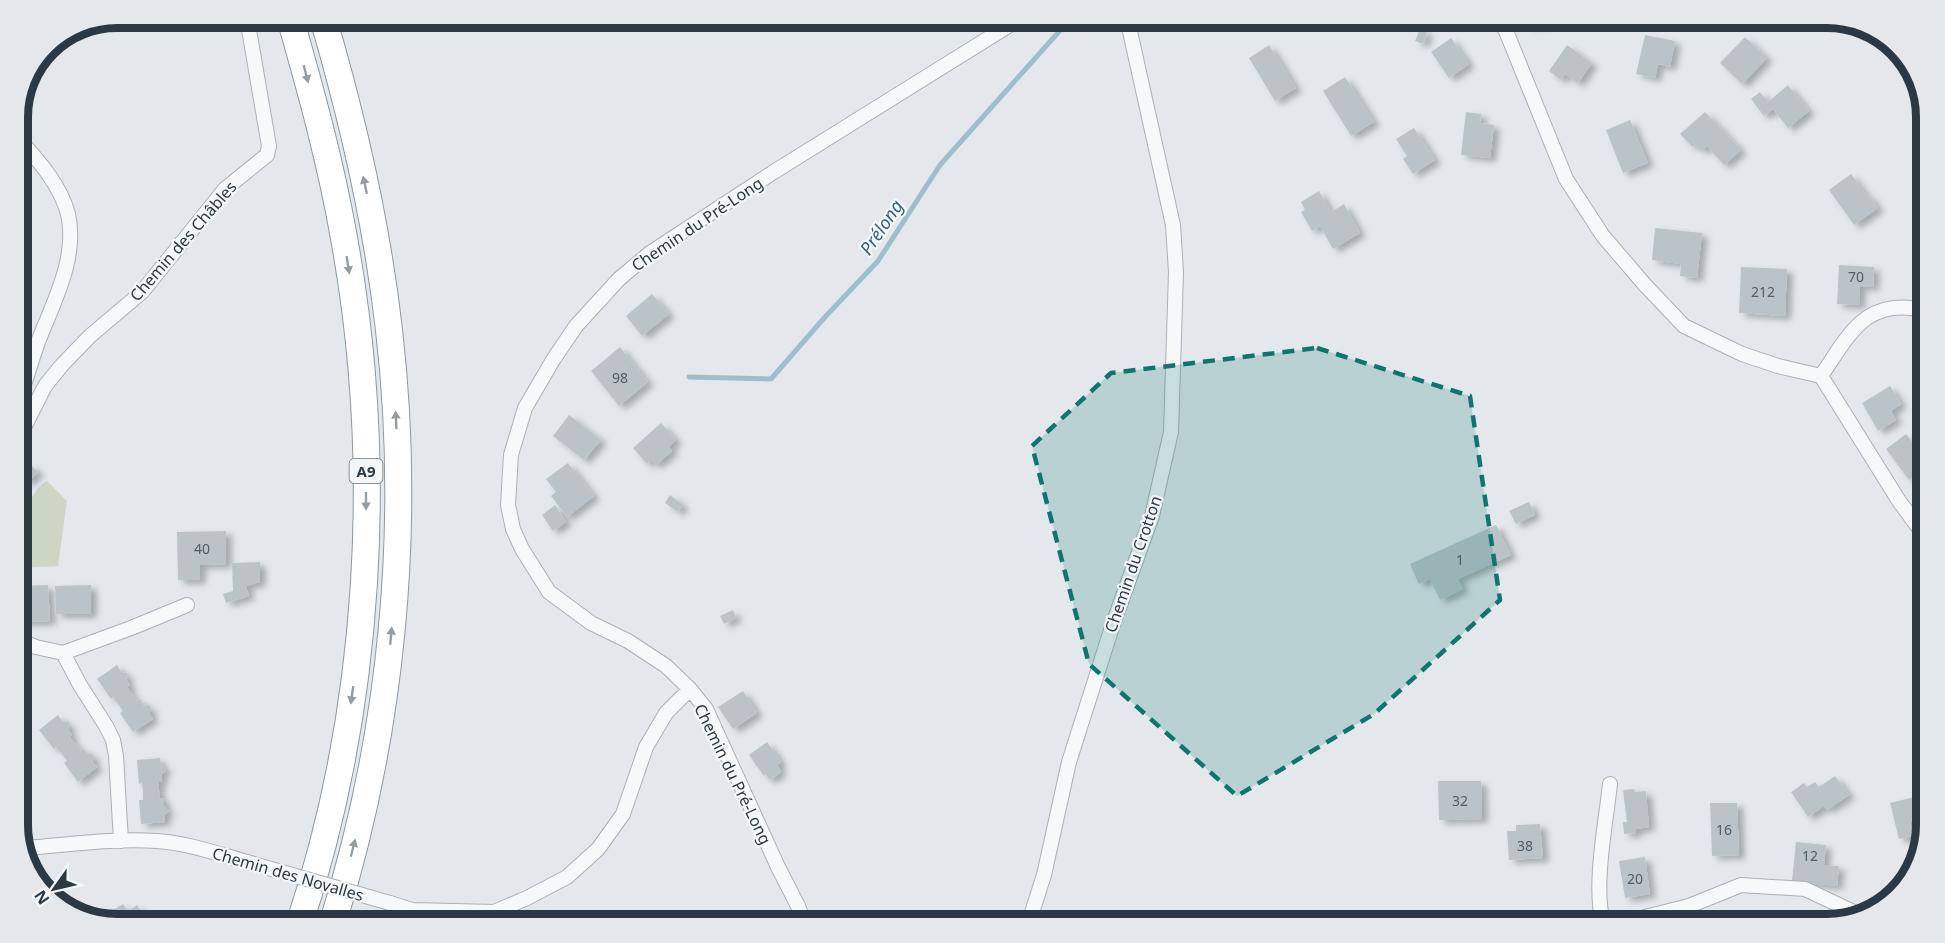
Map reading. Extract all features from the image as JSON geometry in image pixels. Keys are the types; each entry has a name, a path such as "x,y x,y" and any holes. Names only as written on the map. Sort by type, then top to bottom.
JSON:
{"highway":[{"name":"A9","path":"293,28 320,126 345,240 358,334 366,475 362,610 350,709 327,823 302,914"},
{"name":"A9","path":"326,28 350,119 375,234 390,331 398,473 395,579 384,693 364,802 335,914"}],"street":[{"name":"Chemin des Châbles","path":"29,417 45,386 62,365 82,343 142,292 225,189 267,155 269,146 249,28"},
{"name":"Chemin du Pré-Long","path":"801,914 710,718 690,689 666,666 628,641 591,623 549,592 522,549 513,529 508,505 511,455 525,408 553,360 576,326 619,279 650,253 763,179 1005,28"},
{"name":"Chemin du Crotton","path":"1032,914 1044,875 1069,762 1113,624 1152,516 1171,432 1176,272 1173,225 1129,28"},
{"path":"1504,28 1566,179 1603,236 1684,326 1742,354 1778,366 1821,376 1899,501 1916,524"},
{"path":"29,151 58,190 68,214 70,243 66,268 29,369"},
{"path":"1821,376 1853,329 1866,317 1881,310 1896,307 1916,308"},
{"path":"29,644 63,653 187,605"},
{"path":"63,653 113,740 121,841"},
{"name":"Chemin des Novalles","path":"31,847 121,841 174,843 412,910 494,912 567,877 598,849 623,814 646,747 666,713 690,689"},
{"path":"1601,914 1601,863 1610,783"},
{"path":"1657,914 1689,906 1741,885 1805,889 1851,911"},
{"path":"408,914 412,910"}],"highlighted area":[{"path":"1317,348 1470,396 1500,600 1374,714 1237,796 1089,664 1032,446 1111,373"}],"green space":[{"path":"47,481 67,501 58,566 29,567 29,504 42,484"}],"building":[{"path":"1420,29 1427,32 1423,44 1415,41"},
{"path":"1645,35 1675,41 1670,67 1658,64 1655,78 1636,74"},
{"path":"1745,37 1767,58 1742,84 1720,63"},
{"path":"1451,38 1469,64 1449,78 1431,52"},
{"path":"1269,45 1296,88 1275,101 1249,58"},
{"path":"1567,45 1592,63 1578,83 1565,74 1561,80 1549,71"},
{"path":"1345,77 1374,122 1351,136 1323,91"},
{"path":"1788,85 1809,111 1788,128 1773,109 1764,116 1751,99 1760,92 1768,102"},
{"path":"1466,112 1481,114 1480,123 1494,125 1490,158 1461,155"},
{"path":"1705,112 1741,150 1724,165 1707,146 1702,151 1695,144 1693,147 1680,134"},
{"path":"1630,120 1648,163 1623,173 1606,130"},
{"path":"1414,128 1435,160 1413,174 1403,159 1407,156 1396,139"},
{"path":"1851,174 1878,208 1854,225 1829,190"},
{"path":"1319,191 1331,212 1344,204 1360,233 1333,249 1320,226 1312,231 1301,212 1305,210 1301,202"},
{"path":"1655,228 1702,233 1697,278 1680,276 1681,264 1652,260"},
{"path":"1839,265 1874,267 1873,287 1860,286 1859,305 1837,304"},
{"path":"1741,267 1787,269 1785,316 1739,313"},
{"path":"652,294 669,314 642,336 626,316"},
{"path":"620,347 648,382 619,406 591,371"},
{"path":"1890,386 1901,404 1891,411 1896,420 1878,431 1862,403"},
{"path":"569,415 601,440 584,460 553,436"},
{"path":"661,423 676,440 669,447 672,451 656,465 651,460 647,464 633,448"},
{"path":"1906,434 1916,447 1916,475 1909,480 1886,449"},
{"path":"568,463 594,496 567,517 551,496 556,492 546,479"},
{"path":"31,465 38,472 29,481"},
{"path":"670,495 683,505 678,512 665,503"},
{"path":"1529,502 1535,515 1516,524 1509,511"},
{"path":"555,505 566,522 553,531 542,515"},
{"path":"1496,525 1511,555 1458,579 1463,589 1440,600 1430,579 1419,584 1410,564"},
{"path":"226,531 226,564 200,565 200,580 178,580 177,532"},
{"path":"260,562 260,582 246,586 249,596 226,603 223,594 233,591 232,563"},
{"path":"48,585 50,621 29,622 29,586"},
{"path":"91,585 91,614 56,614 55,586"},
{"path":"733,610 736,618 724,624 720,616"},
{"path":"117,665 121,672 127,673 126,679 130,685 127,687 137,701 140,699 144,706 149,705 151,709 149,713 153,719 133,732 120,713 123,711 97,679"},
{"path":"743,691 757,713 733,729 718,707"},
{"path":"58,715 63,722 69,722 68,729 72,735 70,737 80,750 83,748 88,754 92,754 94,758 92,761 97,767 78,782 64,763 67,761 62,754 56,747 54,749 39,730"},
{"path":"767,742 781,762 777,765 781,772 770,780 765,774 764,776 749,755"},
{"path":"160,758 161,765 166,769 161,774 162,782 158,782 160,799 164,798 164,806 169,811 164,815 165,822 141,824 139,800 143,800 143,792 142,783 139,784 137,760"},
{"path":"1835,776 1849,795 1827,810 1824,806 1808,817 1791,792 1804,783 1807,787 1815,782 1819,787"},
{"path":"1438,781 1481,781 1482,819 1439,820"},
{"path":"1634,789 1635,792 1646,791 1649,827 1636,829 1636,833 1624,834 1623,822 1627,822 1623,790"},
{"path":"1916,797 1916,820 1910,822 1913,836 1899,839 1890,803"},
{"path":"1710,803 1737,803 1739,855 1712,856"},
{"path":"1540,824 1543,858 1509,860 1507,831 1516,831 1516,825"},
{"path":"1796,842 1826,845 1824,865 1839,866 1837,886 1792,881"},
{"path":"1645,857 1650,894 1625,898 1619,861"},
{"path":"123,904 128,911 137,905 143,914 108,914"}],"waterway":[{"name":"Prélong","path":"689,377 771,379 878,261 940,165 1062,28"}]}
